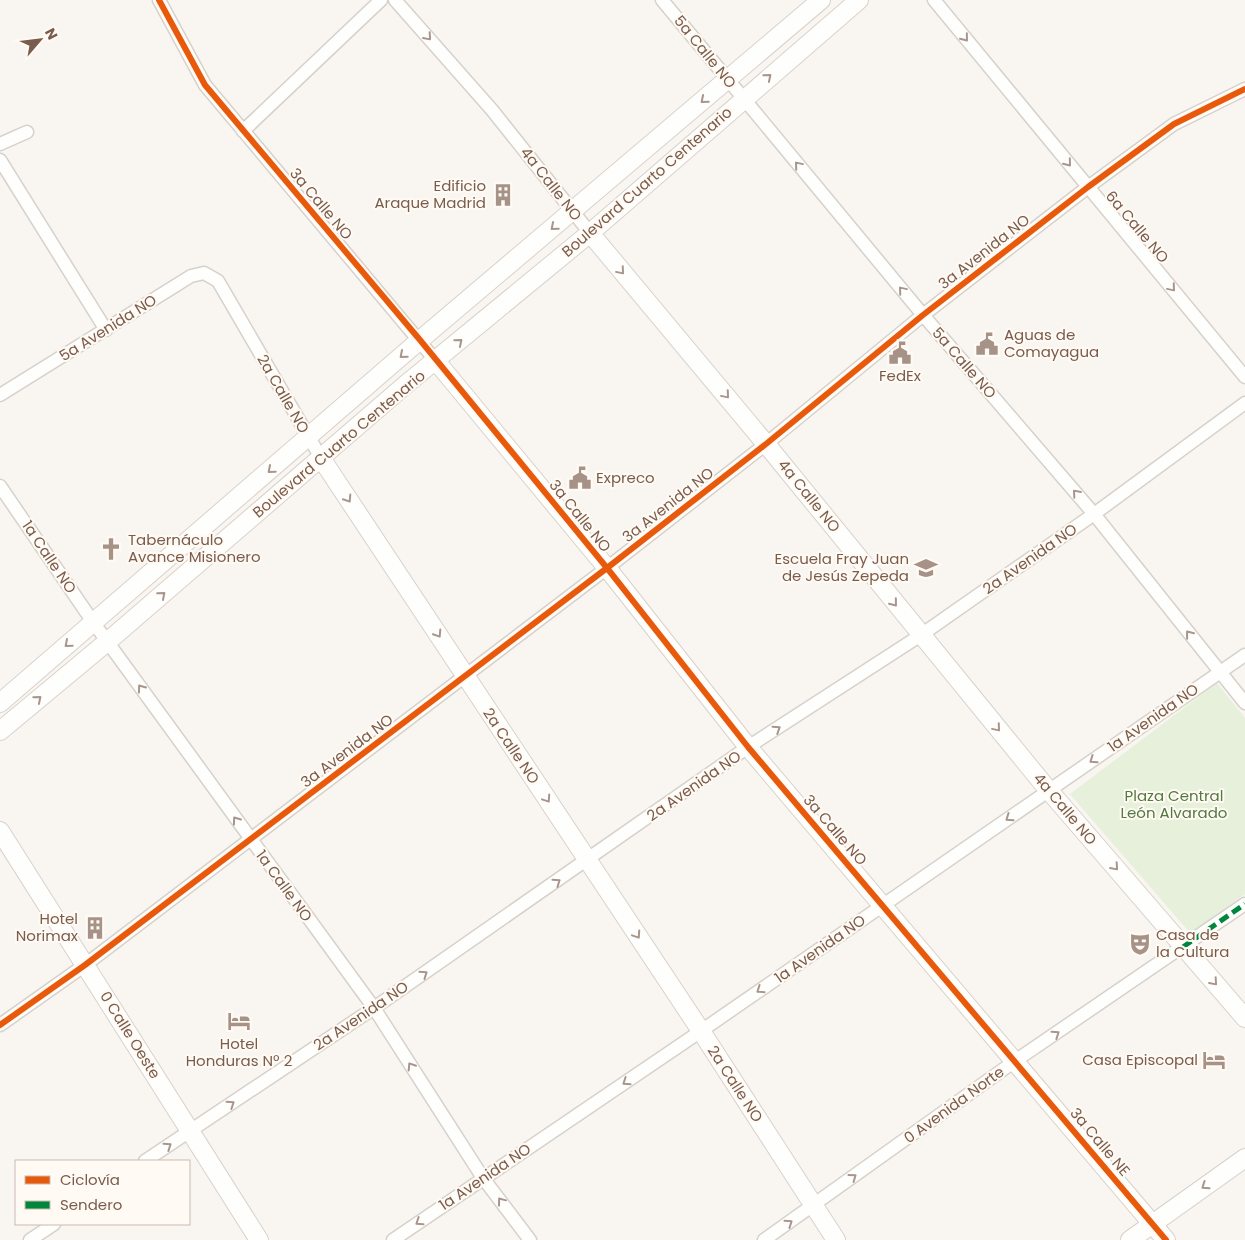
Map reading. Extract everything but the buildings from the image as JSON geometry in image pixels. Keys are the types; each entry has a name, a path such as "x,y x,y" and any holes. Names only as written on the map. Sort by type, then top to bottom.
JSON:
{"street":[{"name":"3a Calle NO","path":"159,0 205,85 420,340 607,568 748,747 1015,1061"},
{"path":"243,130 381,0"},
{"name":"4a Calle NO","path":"396,0 492,110 572,212 766,444 1049,791 1245,1018"},
{"name":"5a Calle NO","path":"662,0 923,315 1094,514 1245,703"},
{"name":"Boulevard Cuarto Centenario","path":"0,703 420,340 821,0"},
{"name":"Boulevard Cuarto Centenario","path":"0,731 107,642 321,458 590,233 859,0"},
{"name":"6a Calle NO","path":"934,0 1245,377"},
{"name":"3a Avenida NO","path":"0,1025 85,965 466,677 766,444 923,315 1088,187 1174,124 1245,89"},
{"path":"0,144 27,132"},
{"path":"0,160 106,330"},
{"name":"5a Avenida NO","path":"0,395 191,276 204,273 218,281"},
{"name":"2a Calle NO","path":"218,281 308,438 701,1031 836,1240"},
{"name":"2a Avenida NO","path":"146,1160 374,1008 588,861 748,747 921,636 1094,514 1245,403"},
{"name":"1a Calle NO","path":"0,486 107,642 374,1008 483,1178 530,1240"},
{"name":"1a Avenida NO","path":"393,1240 701,1031 1245,655"},
{"name":"0 Calle Oeste","path":"0,831 259,1240"},
{"name":"0 Avenida Norte","path":"764,1240 1015,1061 1245,904"},
{"name":"3a Calle NE","path":"1015,1061 1166,1240"},
{"path":"1130,1240 1245,1158"},
{"path":"30,1240 52,1225"}],"green space":[{"name":"Plaza Central León Alvarado","path":"1217,683 1245,718 1245,894 1191,934 1070,794"}],"marked path":[{"path":"1183,947 1245,904"}],"cycle path":[{"path":"159,0 205,85 420,340 607,568 748,747 1166,1240"},
{"path":"0,1025 85,965 607,568 766,444 923,315 1088,187 1174,124 1245,89"}],"place":[{"name":"Edificio Araque Madrid","path":"503,195"},
{"name":"Aguas de Comayagua","path":"987,344"},
{"name":"FedEx","path":"900,353"},
{"name":"Expreco","path":"580,478"},
{"name":"Tabernáculo Avance Misionero","path":"111,549"},
{"name":"Escuela Fray Juan de Jesús Zepeda","path":"926,568"},
{"name":"Hotel Norimax","path":"95,928"},
{"name":"Casa de la Cultura","path":"1140,944"},
{"name":"Hotel Honduras Nº 2","path":"239,1021"},
{"name":"Casa Episcopal","path":"1214,1060"}]}
